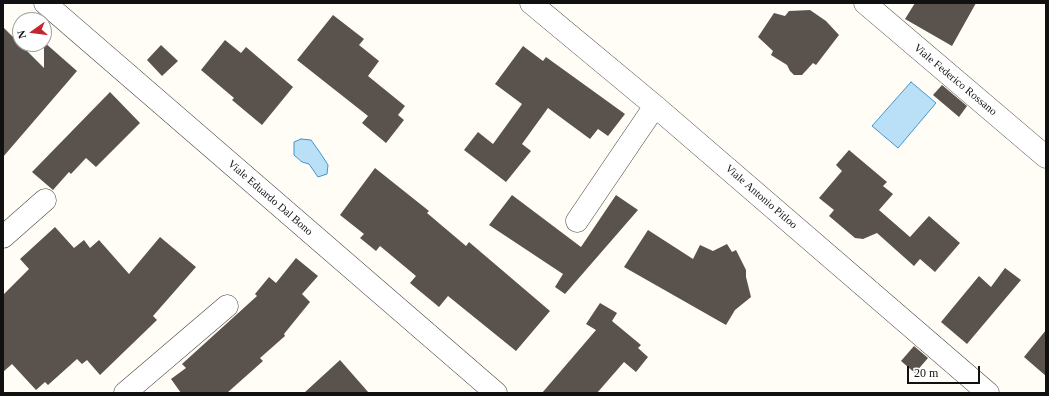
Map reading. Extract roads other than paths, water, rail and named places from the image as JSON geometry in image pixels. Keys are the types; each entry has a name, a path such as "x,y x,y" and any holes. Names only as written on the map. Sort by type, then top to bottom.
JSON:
{"street":[{"name":"Viale Eduardo Dal Bono","path":"44,3 496,393"},
{"name":"Viale Antonio Pitloo","path":"531,3 655,106 988,393"},
{"name":"Viale Federico Rossano","path":"865,3 1046,157"},
{"path":"578,221 655,106"},
{"path":"3,237 45,200"},
{"path":"125,393 227,306"}],"water":[{"path":"911,82 936,103 898,148 872,126"},
{"path":"301,139 311,140 328,165 327,174 318,177 309,164 302,162 294,155 294,142"}]}
